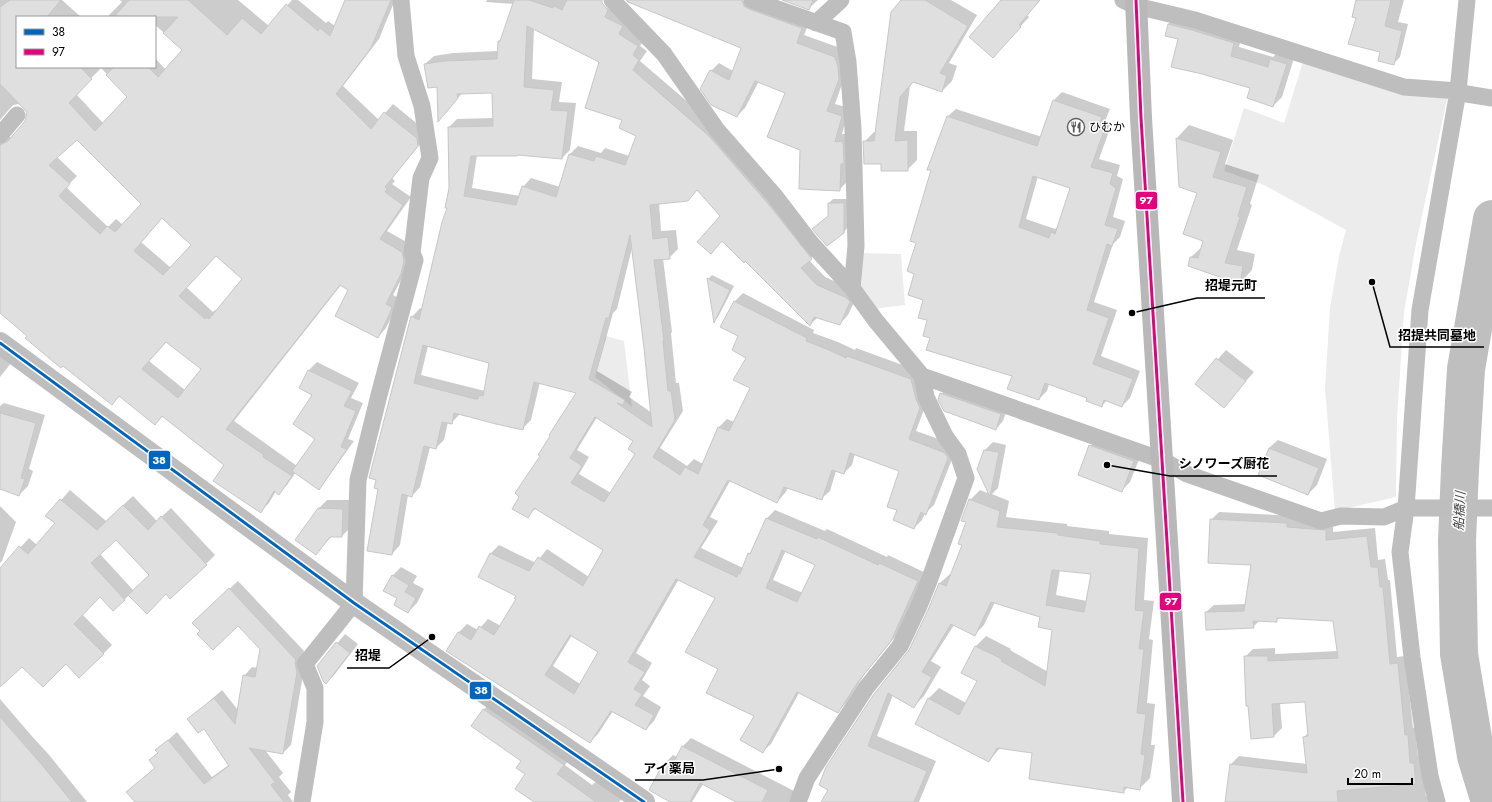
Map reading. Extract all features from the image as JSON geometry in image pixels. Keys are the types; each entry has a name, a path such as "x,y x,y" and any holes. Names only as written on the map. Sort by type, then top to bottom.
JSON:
{"main road":[{"path":"0,343 354,603 644,802"}],"street":[{"path":"302,802 315,722 315,688 305,664 354,603 358,480 415,260 412,253 421,178 430,158 422,106 406,56 401,0"},
{"path":"612,0 664,54 717,130 774,196 810,242 852,288 876,321 922,376 926,397 944,436 958,454 966,478 926,587 900,646 866,688 807,778 798,802"},
{"path":"752,0 843,32 848,62 853,129 856,238 852,288"},
{"path":"816,23 841,0"},
{"path":"1437,802 1430,776 1412,657 1400,552 1411,509 1420,310 1463,93 1467,0"},
{"path":"1183,802 1141,118 1131,2 1195,20 1404,87 1463,93 1492,98"},
{"path":"0,135 18,115"},
{"path":"922,376 1162,460 1187,474 1321,521 1341,516 1384,517 1411,509 1492,508"}],"shaded area":[{"path":"1303,62 1395,92 1447,99 1416,244 1404,312 1397,418 1396,497 1335,511 1325,388 1330,308 1339,256 1346,230 1264,185 1224,171 1244,108 1284,123"},
{"path":"860,253 901,254 905,305 872,309 857,288"},
{"path":"606,336 624,341 632,407 595,377"}],"building":[{"path":"10,0 61,0 48,16 16,16 16,68 81,68 92,79 69,103 95,131 127,97 106,75 113,68 149,68 158,77 182,50 163,33 178,17 115,16 129,0 188,0 227,35 242,18 261,34 286,4 318,31 320,28 330,36 345,0 391,0 371,48 336,94 371,129 384,112 417,138 418,146 385,187 387,189 385,192 403,205 380,239 402,252 404,261 401,274 386,304 392,307 378,338 335,316 348,290 340,285 226,429 264,455 263,457 292,476 279,495 274,491 261,513 213,481 224,465 162,416 155,425 119,396 112,405 63,366 61,368 25,338 27,336 0,313 0,145 8,141 25,121 27,112 0,84 0,7","holes":["77,140 141,204 115,232 107,226 100,234 59,196 70,184 49,165","162,218 191,245 163,275 134,251","216,256 242,279 209,319 206,317 205,319 179,296","166,342 201,369 178,398 142,369"]},
{"path":"514,0 529,0 553,8 554,6 562,10 567,0 602,0 602,3 608,10 605,17 623,26 619,34 638,46 633,55 639,60 633,70 709,136 770,206 812,259 801,268 817,285 847,298 850,302 840,325 814,317 810,326 745,261 744,263 722,241 711,254 697,242 720,216 697,190 688,201 650,205 653,239 668,237 670,259 654,260 664,341 668,391 671,391 675,420 653,457 680,475 685,467 698,474 718,427 729,431 750,388 733,380 746,358 732,350 738,336 720,327 734,301 807,338 806,341 846,358 847,356 911,379 920,408 909,439 945,453 948,458 926,515 921,512 914,529 893,520 897,510 887,507 899,471 850,453 844,474 832,470 822,500 784,487 777,503 728,480 703,525 710,530 694,557 737,577 738,573 740,574 748,553 750,554 766,518 817,539 818,537 878,565 879,563 918,581 891,641 858,682 838,713 797,692 763,753 740,740 754,716 706,693 718,669 685,652 715,598 676,579 628,662 645,672 634,689 642,694 635,705 654,715 646,730 611,711 590,743 446,651 458,632 471,640 479,626 494,635 516,599 514,598 516,596 478,577 490,553 529,571 538,557 583,586 603,550 534,508 528,518 512,509 519,497 515,493 540,456 538,455 550,436 549,435 576,393 534,382 523,430 454,413 452,424 442,422 436,449 424,446 412,497 402,494 392,555 367,551 378,489 374,488 376,480 369,478 411,316 419,320 442,222 447,208 445,208 449,188 448,127 493,126 492,93 457,94 458,98 438,122 437,87 428,88 424,64 444,61 497,59 498,41 500,41","holes":["527,26 599,62 585,108 622,120 619,128 636,136 625,165 596,156 594,161 569,154 556,197 522,186 516,205 464,196 471,156 517,155 562,159 568,111 551,110 554,90 524,87","630,235 652,427 617,403 623,405 625,400 589,379 606,318 609,318","423,345 489,363 483,396 479,395 478,399 414,383","595,417 633,441 628,449 635,454 604,502 571,483 582,466 570,458","782,550 815,565 797,602 766,588","570,635 598,652 574,694 545,675"]},
{"path":"626,0 742,0 744,6 749,9 802,28 797,43 835,57 839,79 827,111 842,116 835,142 843,141 844,164 841,164 840,191 799,189 800,150 767,137 785,93 755,81 737,117 711,105 700,89 710,70 729,80 741,48"},
{"path":"782,0 813,0 809,10"},
{"path":"901,0 925,0 968,26 940,73 947,76 942,92 913,82 900,97 895,141 908,140 908,171 881,171 881,164 864,164 863,141 874,141 891,12"},
{"path":"1001,0 1040,0 1019,25 1021,27 993,58 969,37"},
{"path":"1356,0 1391,0 1385,26 1402,31 1394,65 1378,61 1380,52 1348,44 1356,18 1352,17"},
{"path":"1168,24 1234,43 1231,56 1268,67 1270,59 1287,64 1273,107 1247,98 1250,88 1171,67 1178,39 1165,36"},
{"path":"1053,100 1102,117 1098,129 1104,131 1091,167 1113,173 1110,184 1116,188 1105,225 1118,229 1112,246 1107,244 1087,310 1109,318 1093,364 1133,379 1122,407 1104,400 1102,407 1086,401 1087,398 1045,383 1039,400 1007,389 1012,376 926,350 930,338 923,336 927,320 918,318 923,300 908,295 914,274 907,271 916,243 910,241 931,170 927,170 947,116 1037,146","holes":["1033,176 1070,188 1055,234 1051,232 1049,238 1019,227"]},
{"path":"1176,138 1221,152 1213,177 1247,187 1238,216 1240,217 1225,263 1243,266 1240,284 1188,266 1190,257 1198,258 1203,241 1183,234 1197,193 1179,187"},
{"path":"828,203 844,203 844,233 827,246 812,229 828,216"},
{"path":"707,278 730,290 714,323"},
{"path":"1216,358 1246,381 1224,408 1195,384"},
{"path":"308,370 352,391 344,406 356,411 341,447 347,449 319,490 292,471 315,439 293,424 312,395 299,388"},
{"path":"940,393 1001,414 996,430 944,411 938,400"},
{"path":"0,413 36,423 21,478 25,479 19,496 0,489"},
{"path":"1089,445 1134,461 1122,492 1078,475"},
{"path":"1269,448 1319,468 1308,495 1258,475"},
{"path":"984,450 999,452 990,497 977,469"},
{"path":"60,499 97,530 123,505 148,530 161,516 207,565 170,599 166,594 147,614 128,595 149,575 116,540 91,563 125,600 113,611 100,597 74,624 104,654 79,678 66,664 43,687 22,667 0,687 0,568 19,546 28,554 55,523 45,516"},
{"path":"969,499 1000,511 997,527 1058,533 1058,535 1100,541 1100,544 1139,548 1135,610 1144,611 1139,649 1144,649 1137,713 1146,714 1141,754 1145,755 1140,790 1124,787 1124,793 1029,779 1032,753 997,748 989,762 915,724 928,698 959,715 977,681 961,673 975,646 1002,659 1001,661 1045,686 1052,630 1038,627 1040,617 991,602 975,636 951,624 922,672 932,677 914,708 888,693 868,746 927,771 914,802 821,802 828,790 819,785 826,767 874,694 909,650 939,583 946,586 962,545 958,544 966,522 961,521","holes":["1052,570 1091,574 1084,612 1046,605"]},
{"path":"318,508 343,509 342,537 330,537 316,555 295,540"},
{"path":"1210,519 1287,523 1287,527 1326,530 1326,540 1367,536 1371,567 1378,567 1380,587 1383,587 1390,664 1398,663 1405,735 1408,735 1410,763 1414,763 1416,784 1337,791 1338,802 1225,802 1230,764 1307,773 1303,737 1308,736 1305,702 1272,704 1274,737 1251,739 1248,706 1246,706 1244,656 1268,656 1268,661 1338,658 1333,621 1277,618 1277,622 1253,621 1254,628 1206,630 1205,612 1244,611 1251,565 1208,563"},
{"path":"392,575 409,585 405,592 416,598 408,613 394,605 397,598 383,591"},
{"path":"229,588 296,660 295,663 297,672 283,754 249,748 275,782 271,785 284,802 135,802 126,792 155,768 149,760 158,753 155,750 168,740 204,784 229,766 204,729 198,733 187,719 214,698 235,724 243,675 255,677 260,649 238,626 213,650 197,634 200,631 192,623"},
{"path":"336,642 350,653 326,684 323,681 317,666"},
{"path":"483,709 564,765 557,774 596,802 534,802 515,789 525,774 516,768 521,761 471,726"},
{"path":"0,717 42,765 72,802 0,802"},
{"path":"682,746 768,790 762,802 736,802 700,783 690,802 670,802 649,790 663,764 671,767"}],"waterway":[{"name":"船橋川","path":"1490,802 1476,756 1459,654 1457,541 1466,369 1492,219"}],"transit line":[{"name":"97","path":"1136,0 1141,118 1183,802"},
{"name":"38","path":"0,343 354,603 644,802"}],"place":[{"name":"ひむか","path":"1076,127"},
{"name":"招提共同墓地","path":"1372,282"},
{"name":"招堤元町","path":"1132,313"},
{"name":"シノワーズ厨花","path":"1107,465"},
{"name":"招堤","path":"432,637"},
{"name":"アイ薬局","path":"779,769"}]}
